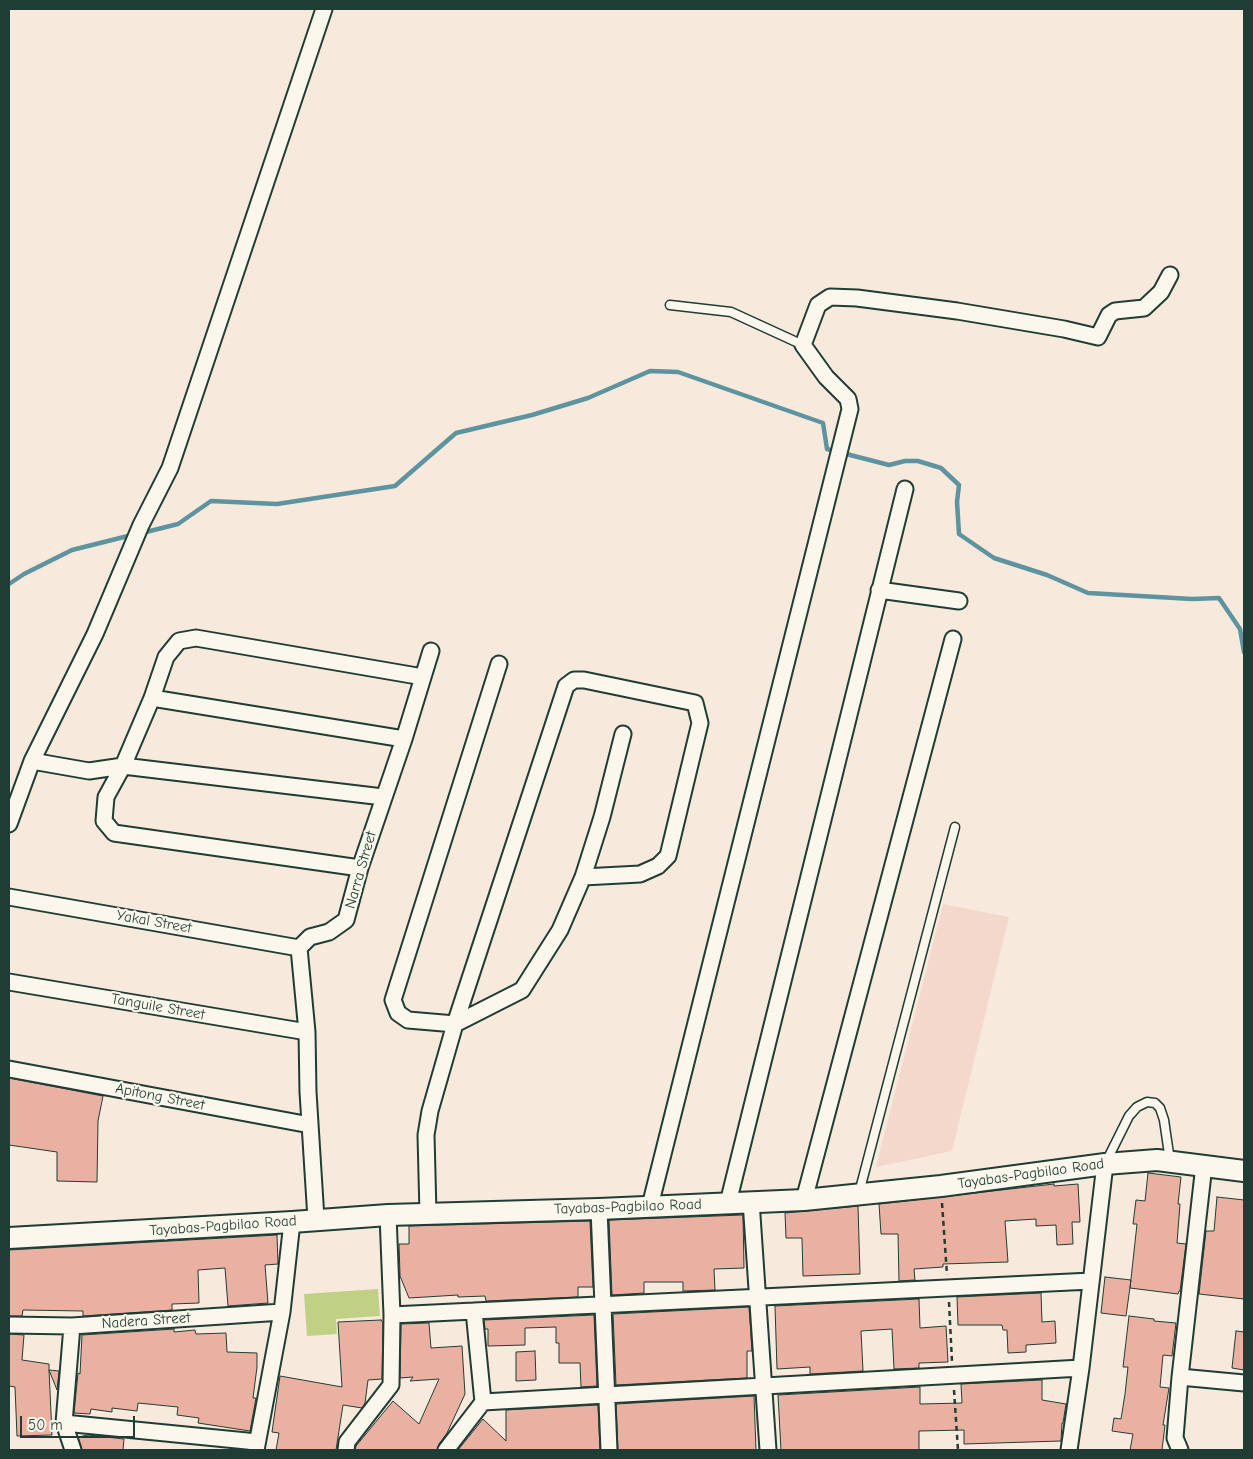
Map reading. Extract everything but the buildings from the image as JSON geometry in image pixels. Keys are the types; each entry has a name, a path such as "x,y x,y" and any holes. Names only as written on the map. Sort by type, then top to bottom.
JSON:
{"main road":[{"name":"Tayabas-Pagbilao Road","path":"9,1238 388,1215 599,1209 804,1200 941,1186 1105,1164 1157,1160 1244,1171"}],"street":[{"path":"9,824 32,761 95,634 141,525 170,468 324,9"},
{"path":"650,1206 850,409 848,398 826,377 803,345 818,305 830,297 857,298 957,311 1064,329 1098,337 1109,315 1115,311 1144,308 1161,292 1170,275"},
{"path":"728,1203 905,489"},
{"path":"879,590 959,601"},
{"path":"360,868 114,833 104,821 106,798 123,766 152,698 166,657 179,640 196,638 423,677"},
{"path":"804,1200 953,639"},
{"name":"Narra Street","path":"299,948 310,937 329,932 346,920 360,868 404,739 431,651"},
{"path":"499,664 393,1000 398,1013 408,1020 455,1024 522,990 560,930 583,877 602,817 622,734"},
{"path":"428,1214 426,1135 430,1111 455,1024 566,686 574,680 584,680 695,703 700,723 668,856 658,866 640,874 583,877"},
{"path":"152,698 404,739"},
{"path":"32,761 89,771 123,766 383,797"},
{"name":"Yakal Street","path":"9,897 299,948"},
{"path":"299,948 307,1032 316,1220"},
{"name":"Tanguile Street","path":"9,982 307,1032"},
{"name":"Apitong Street","path":"9,1069 310,1125"},
{"path":"1069,1450 1081,1368 1105,1164"},
{"path":"1180,1450 1175,1438 1180,1377 1204,1165"},
{"path":"751,1201 768,1450"},
{"path":"599,1209 609,1450"},
{"path":"346,1450 347,1442 391,1385 392,1315 388,1215"},
{"path":"64,1423 256,1446 282,1312 292,1222"},
{"path":"392,1315 1091,1281"},
{"path":"446,1450 483,1402 474,1311"},
{"name":"Nadera Street","path":"9,1325 72,1326 282,1312"},
{"path":"72,1326 64,1423 73,1450"},
{"path":"483,1402 1081,1368"},
{"path":"1180,1377 1244,1383"}],"lane":[{"path":"670,305 731,312 803,345"},
{"path":"858,1195 954,827"},
{"path":"1105,1164 1128,1116 1137,1106 1147,1102 1155,1103 1160,1108 1164,1120 1170,1161"}],"path":[{"path":"941,1186 958,1450"}],"shaded area":[{"path":"943,904 1009,917 952,1151 876,1167"}],"green space":[{"path":"378,1289 380,1316 336,1319 337,1334 307,1336 304,1294"}],"waterway":[{"path":"142,533 178,524 211,501 277,504 395,486 456,433 532,415 588,398 650,371 678,372 823,423 827,449 889,465 905,461 918,461 941,468 959,485 957,502 959,534 994,558 1047,575 1088,593 1192,599 1219,598 1240,629 1244,652"},
{"path":"9,584 24,574 72,550 132,535"}]}
